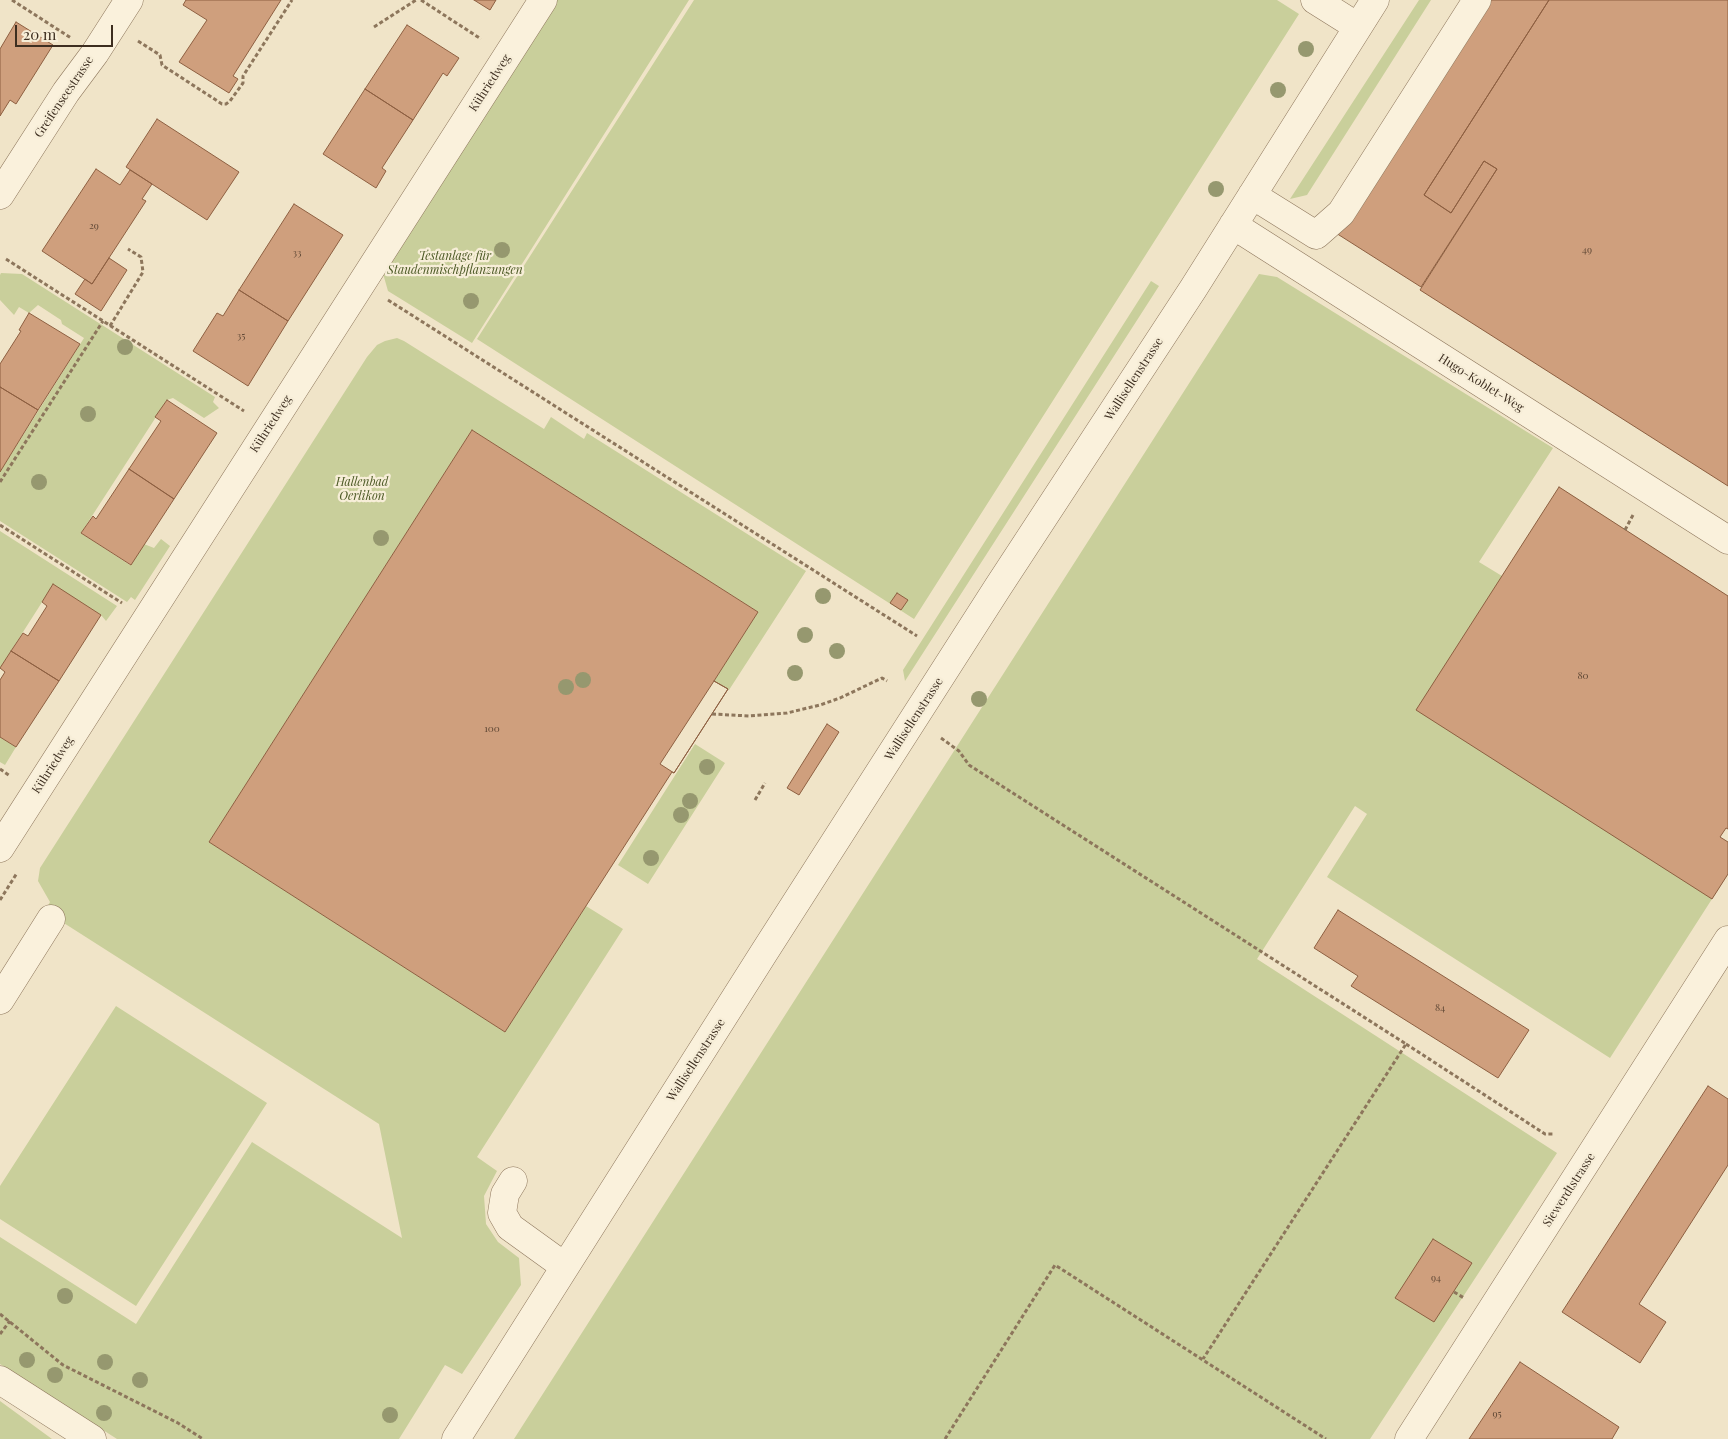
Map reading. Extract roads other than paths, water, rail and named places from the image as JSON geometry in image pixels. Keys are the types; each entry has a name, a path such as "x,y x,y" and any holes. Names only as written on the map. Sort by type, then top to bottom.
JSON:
{"street":[{"name":"Greifenseestrasse","path":"0,195 128,0"},
{"name":"Kühriedweg","path":"0,848 543,0"},
{"path":"1315,0 1361,10"},
{"path":"1252,195 1316,235 1329,224 1341,213 1477,0"},
{"name":"Wallisellenstrasse","path":"456,1439 564,1266 998,587 1252,195 1361,10"},
{"name":"Hugo-Koblet-Weg","path":"1233,225 1728,540"},
{"path":"0,1000 51,919"},
{"name":"Siewerdtstrasse","path":"1409,1439 1728,940"},
{"path":"513,1181 505,1194 502,1213 510,1227 564,1266"},
{"path":"0,1380 92,1439"}],"park label":[{"name":"Testanlage für Staudenmischpflanzungen","path":"455,263"},
{"name":"Hallenbad Oerlikon","path":"362,489"}]}
